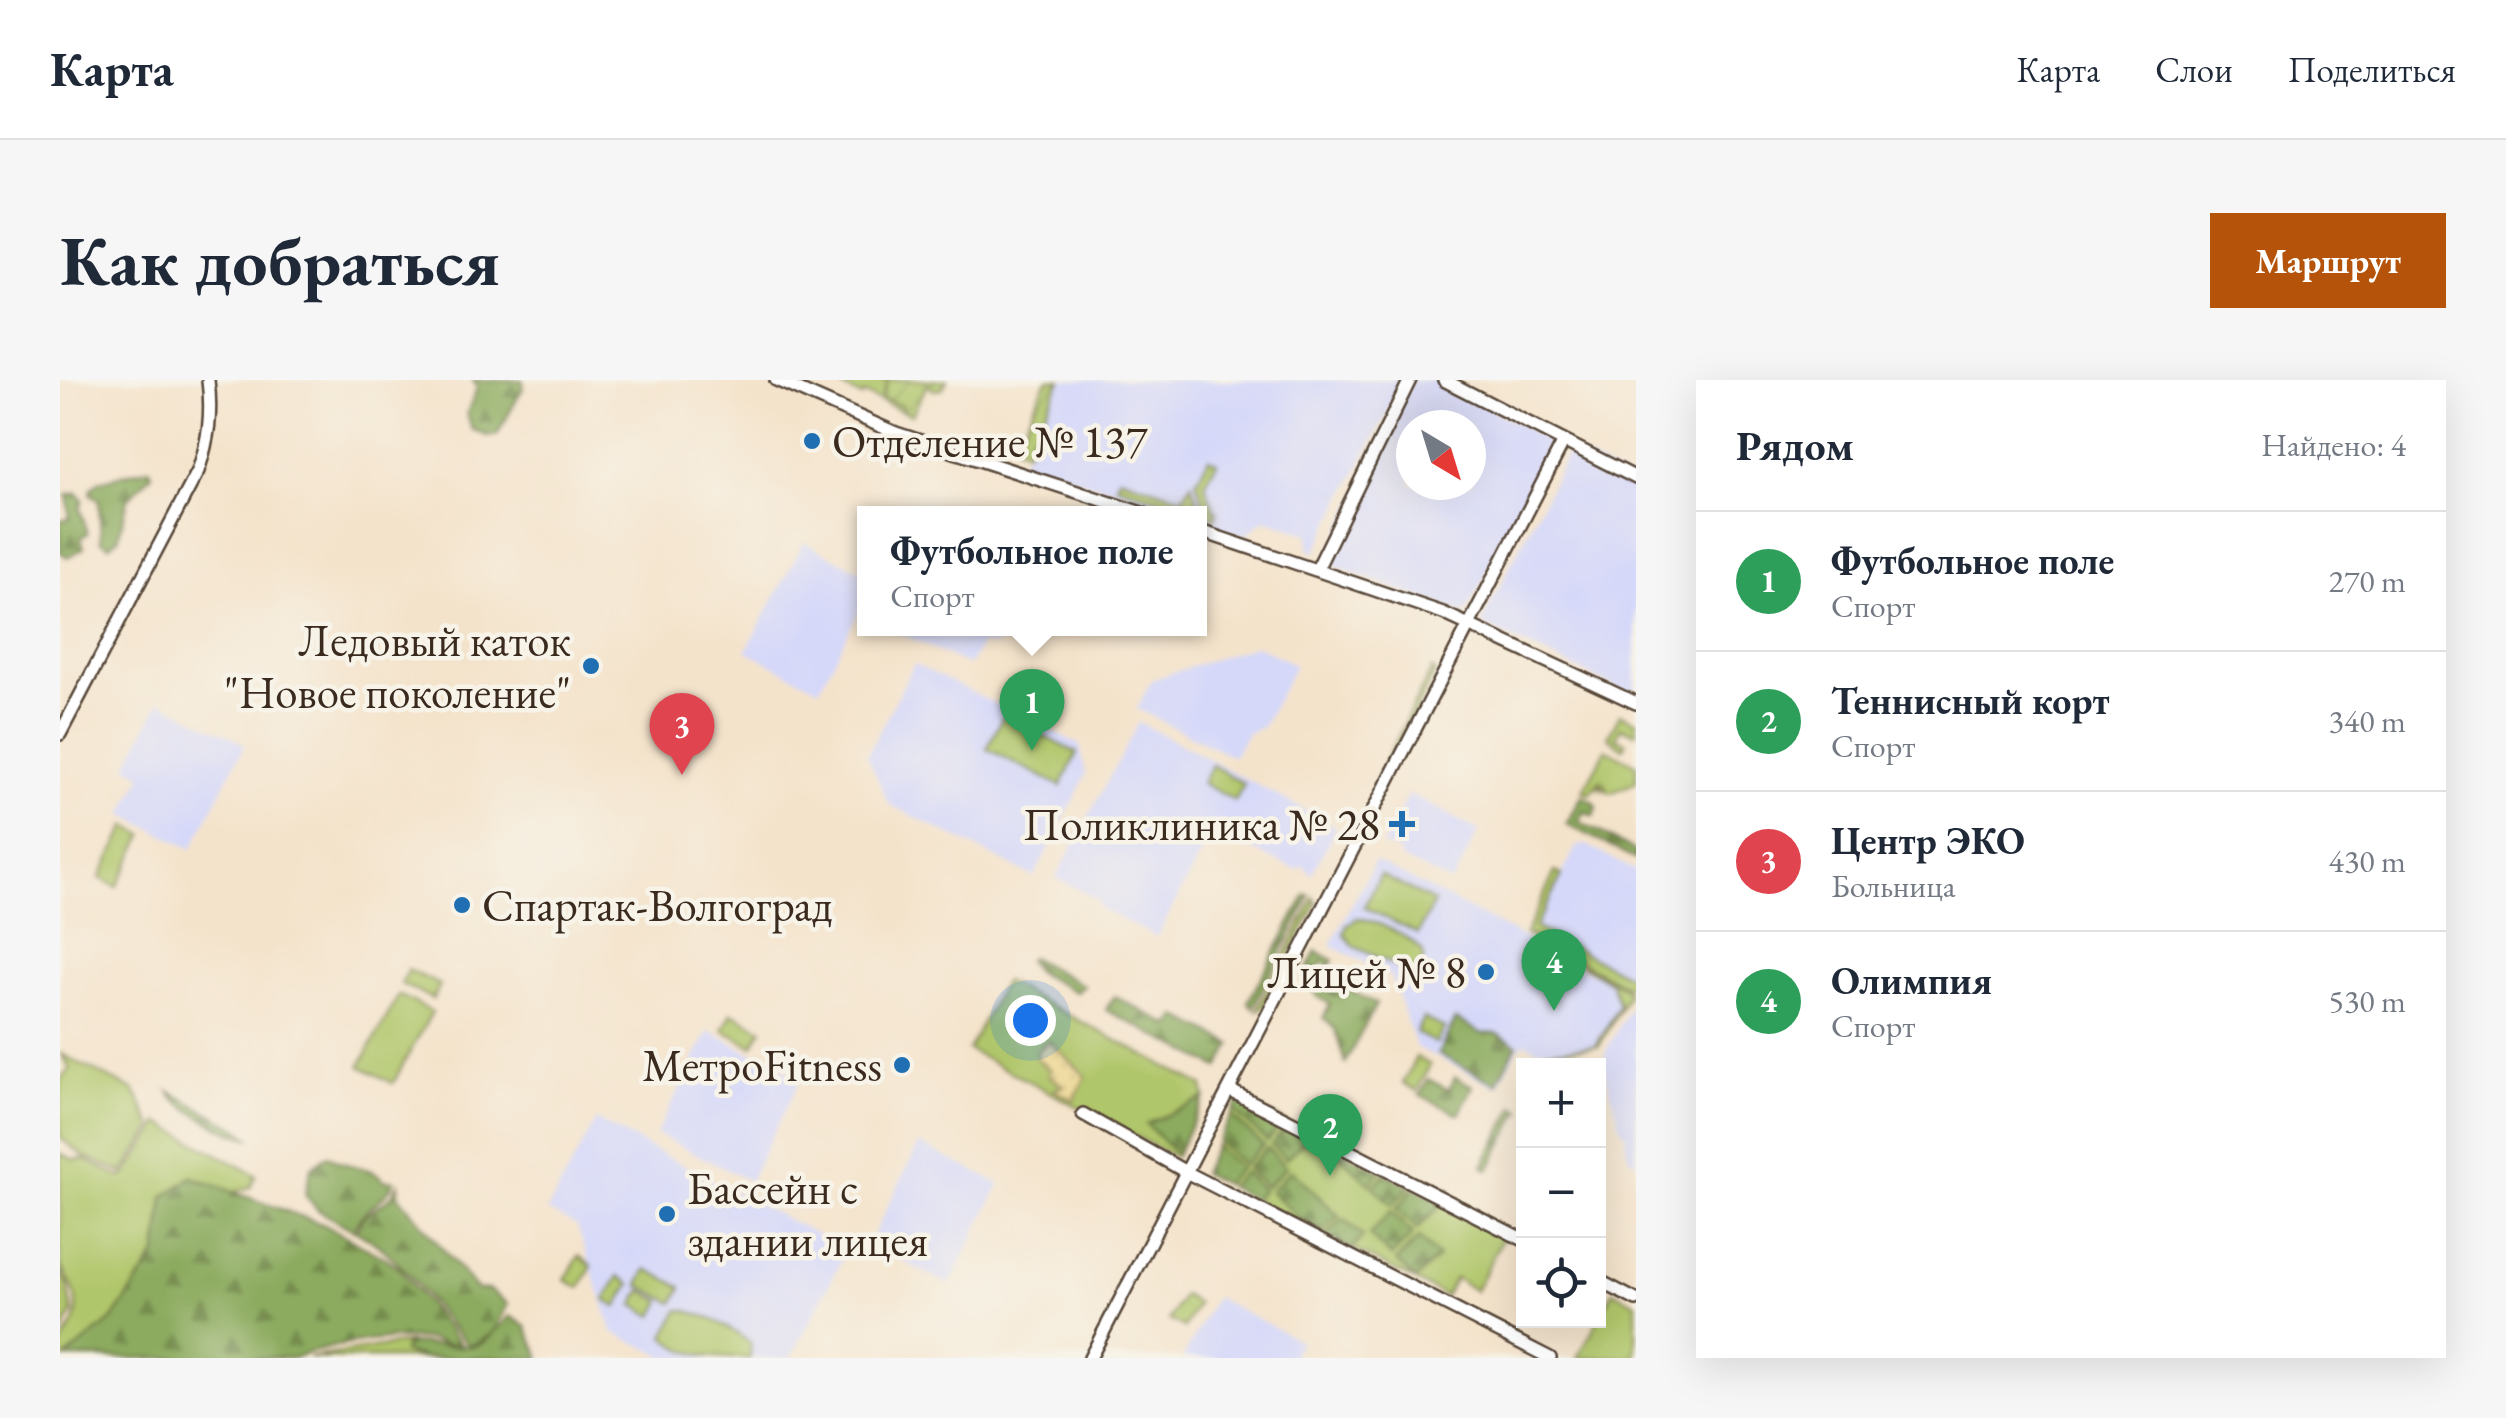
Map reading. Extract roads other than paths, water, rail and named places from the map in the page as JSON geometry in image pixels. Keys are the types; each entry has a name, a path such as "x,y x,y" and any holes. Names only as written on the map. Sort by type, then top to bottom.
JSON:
{"main road":[{"path":"60,734 198,470 212,412 208,380"},
{"path":"776,380 896,433 1121,506"},
{"path":"1317,569 1410,380"},
{"path":"1444,380 1636,478"},
{"path":"1090,1358 1564,441"},
{"path":"1207,534 1317,569 1469,625 1636,703"},
{"path":"1229,1090 1520,1238"},
{"path":"1084,1114 1186,1172 1550,1358"},
{"path":"1606,1284 1636,1300"}],"place":[{"name":"Отделение № 137","path":"812,441"},
{"name":"Ледовый каток \"Новое поколение\"","path":"591,666"},
{"name":"Футбольное поле","path":"1032,751"},
{"name":"Центр ЭКО","path":"682,775"},
{"name":"Поликлиника № 28","path":"1402,824"},
{"name":"Спартак-Волгоград","path":"462,905"},
{"name":"Лицей № 8","path":"1486,972"},
{"name":"Олимпия","path":"1554,1011"},
{"name":"МетроFitness","path":"902,1065"},
{"name":"Теннисный корт","path":"1330,1176"},
{"name":"Бассейн с здании лицея","path":"667,1214"}]}
